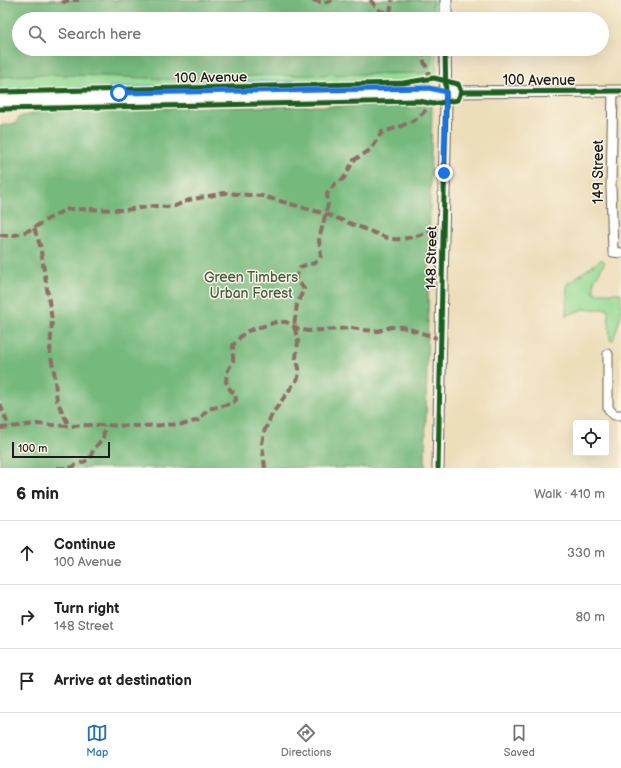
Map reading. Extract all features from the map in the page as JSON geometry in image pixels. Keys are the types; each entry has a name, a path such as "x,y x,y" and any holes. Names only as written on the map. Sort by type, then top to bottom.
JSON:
{"main road":[{"path":"446,0 446,12"},
{"name":"148 Street","path":"438,468 446,92 445,56"},
{"name":"100 Avenue","path":"0,96 429,88 446,92"},
{"name":"100 Avenue","path":"0,106 429,95 446,92 617,91"}],"street":[{"name":"149 Street","path":"617,91 611,185 617,252"},
{"path":"608,354 608,402 611,412 614,415 621,415"}],"green space":[{"path":"0,0 440,0 437,12 12,12 12,56 436,56 435,75 430,82 426,84 0,94"},
{"path":"0,0 433,0 432,12 12,12 12,56 431,56 431,62 426,73 176,79 63,75 0,77"},
{"name":"Green Timbers Urban Forest","path":"432,105 425,468 0,468 0,126 16,123 19,117 33,114 35,109"},
{"path":"602,259 605,262 594,281 594,293 621,293 621,316 613,340 610,340 608,309 583,309 566,316 567,284"}],"waterway":[{"path":"0,90 163,86 237,81 305,81"}],"marked path":[{"path":"63,0 64,2 69,0"},
{"path":"73,0 79,0"},
{"path":"313,0 323,3 335,0"},
{"path":"370,0 380,11 383,12"},
{"path":"390,12 392,0"},
{"path":"423,56 429,74"},
{"path":"265,468 262,444 264,432 272,414 298,378 299,368 296,358 298,341 294,326 297,304 304,289 296,278 297,273 302,266 315,263 321,256 319,240 328,204 327,194 334,185 344,178 354,160 370,150 382,132 414,120 428,107"},
{"path":"0,235 20,234 61,212 70,209 125,210 155,206 166,207 175,206 189,200 224,193 262,196 326,214 390,239 413,237 434,229"},
{"path":"34,228 40,245 52,320 50,353 54,371 57,401 69,426"},
{"path":"0,428 37,424 69,426 143,426 185,424 199,420 208,409 231,404 236,400 235,393 231,391 226,382 227,372 233,361 233,345 245,332 276,322 286,322 299,329 308,331 352,328 378,331 391,327 403,327 437,338"},
{"path":"0,404 9,427"},
{"path":"57,468 70,468 90,459 93,450 103,438 105,425"}],"cycle path":[{"path":"438,468 446,101 445,56"},
{"path":"0,92 403,83 434,78 458,84 461,92 458,100 433,104 419,101 0,109"},
{"path":"461,92 621,91"}],"route":[{"path":"119,93 429,88 446,92 444,173"}]}
